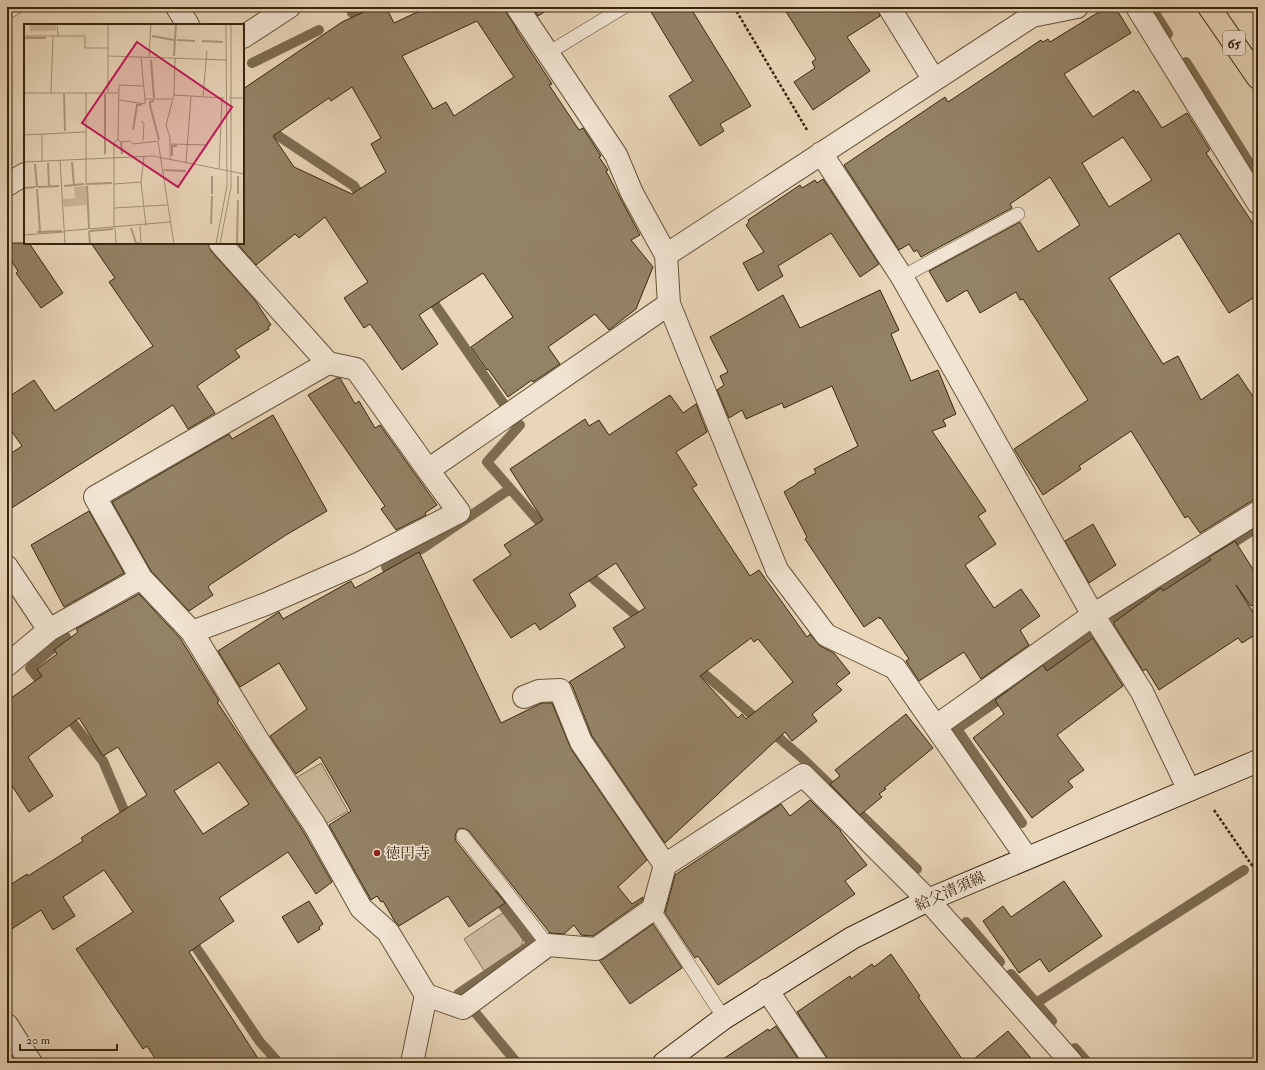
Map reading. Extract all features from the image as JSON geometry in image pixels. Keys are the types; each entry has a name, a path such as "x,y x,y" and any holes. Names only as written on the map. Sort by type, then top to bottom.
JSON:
{"main road":[{"name":"65","path":"1209,7 1258,78"}],"street":[{"path":"177,7 187,24"},
{"path":"244,36 289,7"},
{"path":"517,7 616,155 632,193 666,255 669,304 777,570 826,635 895,668 1027,858"},
{"path":"889,7 934,80"},
{"path":"666,255 1032,16 1077,7"},
{"path":"1137,7 1258,203"},
{"path":"821,153 902,277 1093,615 1142,692 1194,788"},
{"path":"7,185 24,175"},
{"path":"192,632 266,604 360,563 459,512 356,369 328,363 221,244"},
{"path":"428,470 669,304"},
{"path":"328,363 95,497 141,578 192,632 259,742 314,824 362,908 388,932 426,995 463,1008 548,945 596,949 653,909 665,865 803,775 928,900 1072,1063"},
{"path":"936,726 1093,615 1258,512"},
{"path":"7,567 49,630"},
{"path":"7,665 49,630 141,578"},
{"path":"524,697 539,691 560,690 581,742 665,865"},
{"name":"給父清須線","path":"664,1063 724,1018 852,938 928,900 1258,761"},
{"path":"767,990 816,1063"},
{"path":"412,1063 426,995"},
{"path":"7,1025 31,1063"}],"lane":[{"path":"7,13 17,7"},
{"path":"548,53 624,7"},
{"path":"902,277 1018,214"},
{"path":"463,836 548,945"},
{"path":"653,909 724,1018"}],"path":[{"path":"734,7 821,153"},
{"path":"1194,788 1258,874"}],"shaded area":[{"path":"321,763 348,811 322,826 294,779"},
{"path":"504,912 523,940 521,947 485,972 464,939"}],"building":[{"path":"375,7 386,7 394,23 428,7 505,7 507,14 516,29 552,84 549,85 579,130 583,128 601,156 599,157 608,170 606,171 640,235 631,240 653,267 636,309 609,330 595,314 548,347 560,364 533,382 532,380 508,397 471,347 513,317 483,273 419,315 438,344 402,370 370,324 364,328 344,298 368,282 325,217 299,238 295,234 256,265 238,244 244,244 244,88 342,22","holes":["477,21 514,77 454,116 446,102 433,109 402,56","352,87 381,138 371,144 386,172 352,194 294,167 273,136 329,98 331,101"]},
{"path":"532,7 552,7 538,16"},
{"path":"648,7 690,7 751,106 720,124 724,131 700,146 669,96 693,81"},
{"path":"783,7 877,7 880,16 847,37 870,71 813,110 794,82 815,68 812,62 816,59"},
{"path":"1107,7 1115,7 1131,33 1064,74 1093,117 1134,90 1136,93 1138,91 1162,128 1187,113 1210,150 1206,153 1258,231 1258,295 1229,313 1179,233 1109,278 1163,364 1178,356 1201,400 1238,374 1258,404 1258,497 1200,533 1188,516 1185,518 1131,431 1079,466 1081,469 1043,495 1014,449 1088,400 1023,299 1020,300 1016,292 980,313 967,290 947,302 929,271 1020,222 1038,252 1080,225 1050,177 1010,204 1012,208 921,257 917,250 914,252 909,244 899,250 844,165 945,97 948,102 1041,40 1043,42 1048,39 1050,42","holes":["1123,137 1152,180 1109,207 1082,163"]},
{"path":"823,179 879,264 860,277 831,233 778,266 783,276 758,291 743,263 764,252 746,225 749,222 748,220 800,185 802,188 815,180 817,183"},
{"path":"7,243 30,244 63,293 41,308 16,273 18,271 7,254"},
{"path":"92,244 208,244 211,251 254,299 271,325 268,327 269,329 235,350 240,357 197,386 215,413 188,429 173,405 7,511 7,456 22,446 7,425 7,398 34,380 55,411 153,346 109,282 115,278"},
{"path":"880,290 899,330 891,334 911,381 938,370 956,414 943,420 946,426 932,431 986,511 978,516 996,544 965,565 994,608 1021,589 1040,616 1020,630 1029,645 981,679 964,652 919,681 906,661 909,659 881,618 880,619 879,617 864,627 805,539 807,537 784,492 816,473 814,469 858,446 832,386 784,408 782,403 746,419 742,410 729,418 717,390 724,385 720,376 728,372 710,337 783,295 800,328"},
{"path":"337,378 340,378 355,404 359,401 375,428 380,425 437,505 425,513 426,515 396,530 381,509 385,506 308,395"},
{"path":"670,395 683,413 696,404 707,432 676,452 697,485 692,488 750,576 759,570 807,637 810,634 820,646 834,653 850,673 836,684 842,690 812,714 817,721 792,741 785,732 665,843 592,736 572,685 569,682 625,647 613,628 645,608 616,563 569,594 576,606 540,630 535,623 511,638 473,580 511,555 504,545 543,520 510,469 585,419 589,426 599,420 609,435","holes":["751,638 754,642 758,639 793,682 746,719 742,714 738,718 700,676"]},
{"path":"273,415 327,511 286,535 211,584 208,587 213,595 189,611 151,571 112,502 229,434 232,439"},
{"path":"89,511 124,573 64,607 31,545"},
{"path":"1093,524 1116,565 1089,583 1065,541"},
{"path":"1235,541 1258,577 1258,602 1251,606 1236,585 1258,620 1258,633 1242,643 1238,638 1159,690 1146,669 1143,671 1113,623 1161,588 1163,591 1211,560 1209,557"},
{"path":"419,552 501,723 542,703 552,703 571,749 647,860 618,887 632,904 643,897 642,901 593,936 581,935 574,925 564,934 550,933 469,831 462,828 458,829 456,833 456,841 505,903 469,927 448,896 399,926 383,901 381,902 377,896 371,900 329,825 351,811 320,757 296,774 270,736 307,709 279,663 240,687 218,651 279,612 283,619 351,581 355,588"},
{"path":"139,594 180,638 219,701 217,702 303,831 332,882 316,894 288,852 219,898 234,921 189,952 261,1063 158,1063 147,1046 143,1049 76,949 133,912 104,870 63,897 75,916 53,930 41,910 7,932 7,887 27,874 28,876 83,841 81,838 147,795 118,747 103,756 79,718 28,757 53,796 29,812 7,778 7,701 42,676 37,669 57,654 54,650 78,632 76,629","holes":["219,762 249,804 203,834 174,791"]},
{"path":"1093,638 1123,686 1057,735 1084,770 1068,781 1073,787 1032,818 973,738 1004,714 995,700 1043,665 1047,671"},
{"path":"906,714 933,748 884,788 886,789 879,794 882,797 860,815 830,784 840,776 835,770"},
{"path":"810,800 841,831 867,865 845,881 855,894 718,985 698,956 695,958 665,913 675,875 781,804 790,816"},
{"path":"1064,881 1102,936 1049,972 1040,959 1019,973 983,921 1003,906 1011,917"},
{"path":"309,901 323,924 319,927 320,929 298,943 282,917"},
{"path":"653,924 682,968 630,1004 599,960 603,959"},
{"path":"891,954 920,996 918,997 965,1063 828,1063 826,1056 797,1012 850,976 851,979 872,964 874,967"},
{"path":"776,1026 801,1063 717,1063 768,1029 769,1031"},
{"path":"1008,1031 1035,1063 969,1063"}],"waterway":[{"path":"352,13 364,7"},
{"path":"1151,7 1168,34"},
{"path":"252,63 319,30"},
{"path":"1186,62 1258,177"},
{"path":"269,124 277,135 354,186 364,201"},
{"path":"427,293 503,403"},
{"path":"520,425 487,462 548,532"},
{"path":"393,582 386,567 423,548 510,489"},
{"path":"1115,618 1258,527"},
{"path":"583,570 644,622"},
{"path":"1034,675 1091,636"},
{"path":"47,689 30,668 66,637"},
{"path":"694,665 801,757 917,869"},
{"path":"1006,695 957,729 1022,823"},
{"path":"65,713 103,761 129,822"},
{"path":"1036,1003 1244,870"},
{"path":"458,994 532,944 495,895"},
{"path":"966,922 1000,962"},
{"path":"189,937 260,1042 279,1063"},
{"path":"1011,974 1052,1021"},
{"path":"474,1011 517,1063"},
{"path":"1075,1048 1088,1063"}],"place":[{"name":"徳円寺","path":"377,853"}]}
